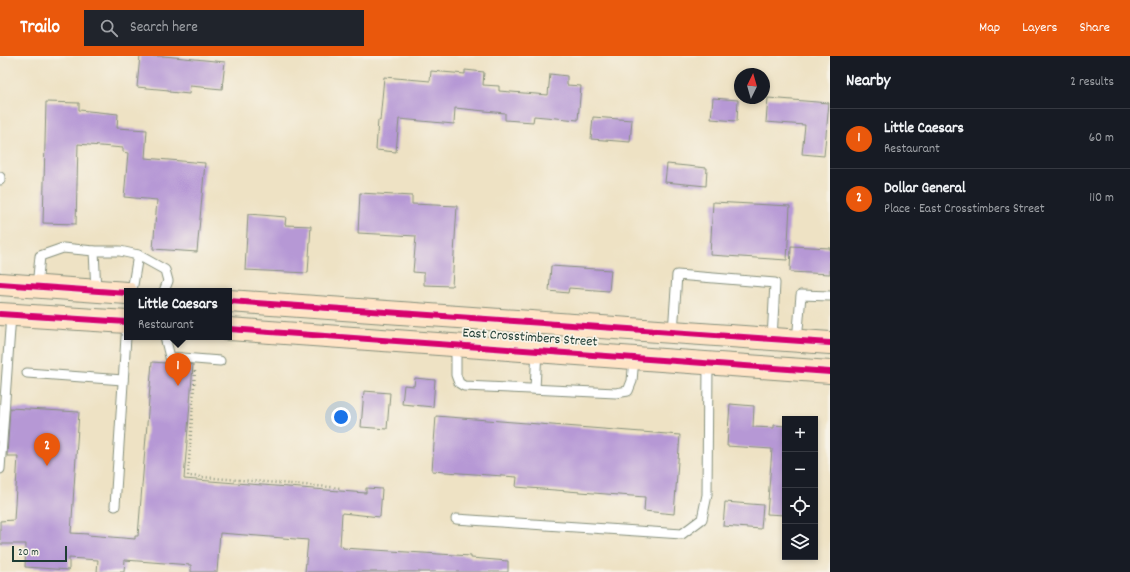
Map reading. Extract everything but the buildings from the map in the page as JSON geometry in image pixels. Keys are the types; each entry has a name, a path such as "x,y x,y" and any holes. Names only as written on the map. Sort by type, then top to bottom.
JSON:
{"main road":[{"path":"0,284 124,293"},
{"name":"East Crosstimbers Street","path":"232,301 830,343"},
{"path":"398,340 402,313"},
{"path":"6,314 124,322"},
{"name":"East Crosstimbers Street","path":"232,329 456,344 830,372"},
{"path":"634,358 636,330"}],"lane":[{"path":"37,287 40,256 63,248 94,251 120,251 138,255 165,270 168,281 165,288"},
{"path":"94,251 96,291"},
{"path":"132,288 138,255"},
{"path":"673,332 677,275 775,282 772,339"},
{"path":"797,341 801,295 830,296"},
{"path":"0,469 6,314"},
{"path":"115,506 126,340"},
{"path":"166,340 170,357 220,361"},
{"path":"456,344 456,375 459,383 464,386 616,393 628,392 632,381 634,358"},
{"path":"535,390 537,350"},
{"path":"456,519 682,534 702,519 707,495 708,363"},
{"path":"27,373 123,380"}],"path":[{"path":"196,359 188,476 342,488"}],"cycle path":[{"path":"0,284 124,293"},
{"path":"232,301 830,343"},
{"path":"0,314 124,322"},
{"path":"232,329 830,372"}],"place":[{"name":"Little Caesars","path":"178,386"},
{"name":"Dollar General","path":"47,466"}]}
